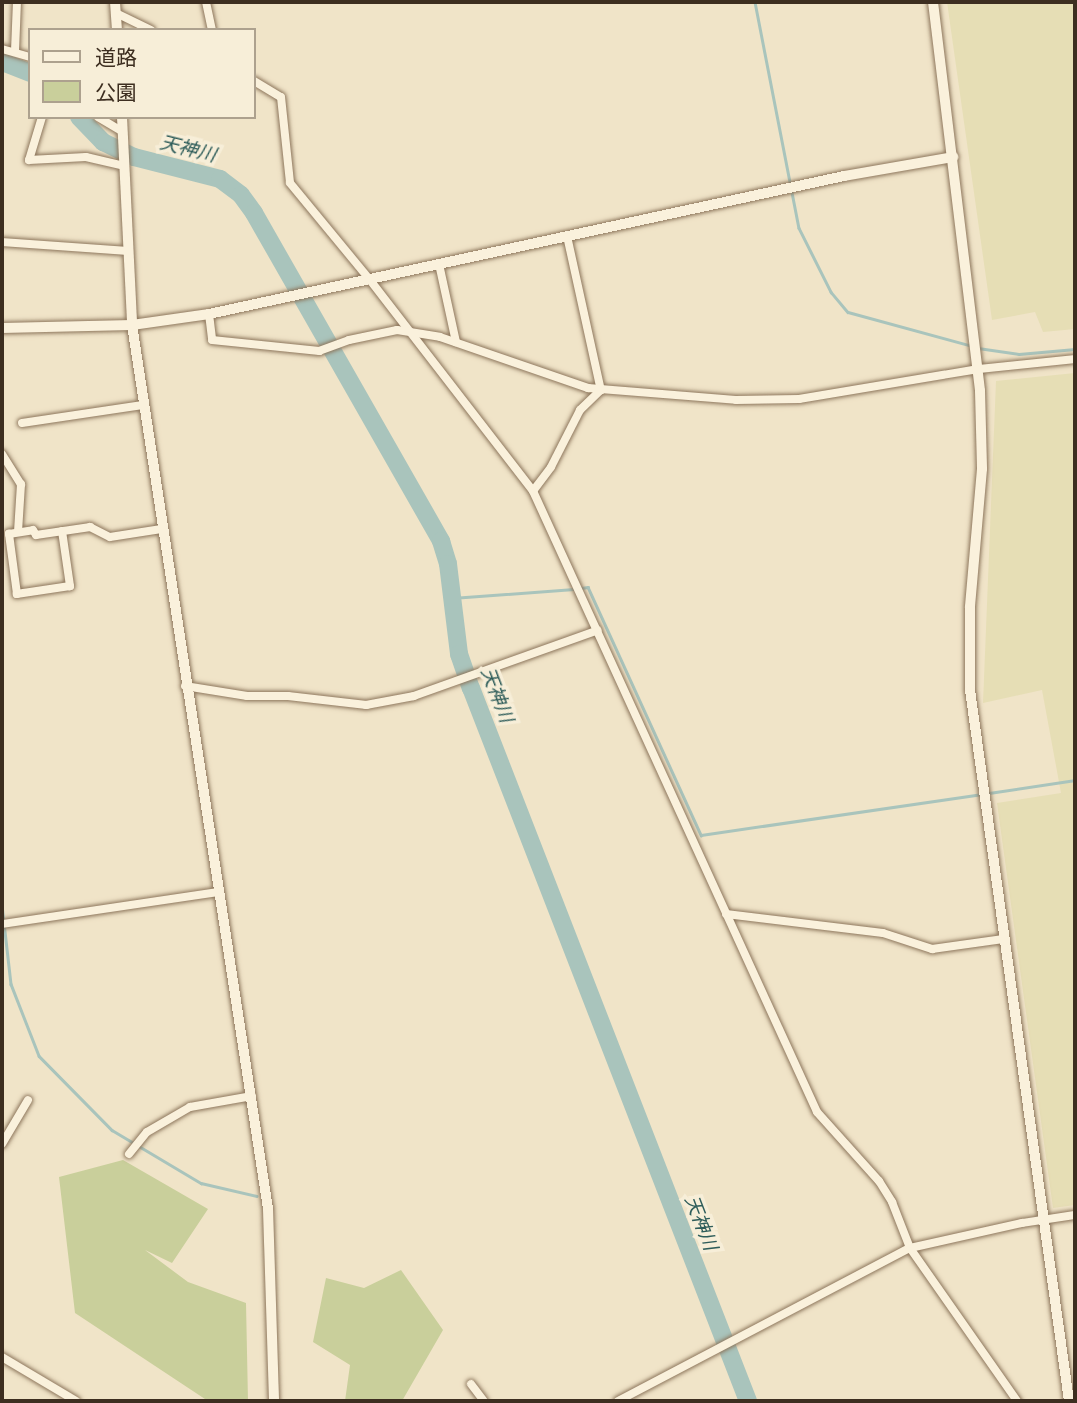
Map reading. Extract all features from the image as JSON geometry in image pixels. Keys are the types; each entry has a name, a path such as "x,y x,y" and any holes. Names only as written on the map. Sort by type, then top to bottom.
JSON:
{"street":[{"path":"15,51 17,2"},
{"path":"206,2 212,28"},
{"path":"933,2 979,369 982,469 970,607 970,690 1069,1401"},
{"path":"116,7 117,28"},
{"path":"116,7 148,28"},
{"path":"2,49 28,56"},
{"path":"256,82 281,97 290,183 370,279 533,491 817,1112 879,1181 892,1202 910,1248 1017,1401"},
{"path":"41,119 29,160 86,157 124,166"},
{"path":"101,119 123,132"},
{"path":"122,119 132,325 185,686 252,1096 269,1221 274,1401"},
{"path":"2,328 132,325 209,314 844,176 953,157"},
{"path":"567,236 601,390"},
{"path":"2,242 128,251"},
{"path":"439,264 456,342"},
{"path":"209,314 212,340 319,351 349,340 397,330 410,331 456,342 549,376 601,390 775,401 979,369 1075,359"},
{"path":"533,491 551,467 580,410 601,390"},
{"path":"22,423 144,405"},
{"path":"3,460 21,484 18,532"},
{"path":"62,531 70,586 18,594 9,534 33,530 36,535 62,531 90,527 110,537 161,529"},
{"path":"185,686 247,696 288,696 366,705 414,695 598,630"},
{"path":"6,924 218,892"},
{"path":"726,914 883,933 932,949 1003,939"},
{"path":"129,1154 147,1132 191,1107 252,1096"},
{"path":"2,1144 28,1100"},
{"path":"618,1401 910,1248 1043,1219 1075,1215"},
{"path":"2,1357 76,1401"},
{"path":"471,1384 484,1401"}],"shaded area":[{"path":"947,2 1075,2 1075,329 1043,332 1035,312 992,320"},
{"path":"1075,373 1075,1205 1053,1208 997,803 1061,793 1042,690 983,703 996,381"}],"green space":[{"path":"123,1160 208,1209 172,1263 145,1250 188,1282 246,1303 248,1401 208,1401 75,1313 59,1177"},
{"path":"401,1270 443,1330 402,1401 345,1401 350,1365 313,1342 326,1278 364,1288"}],"waterway":[{"path":"755,2 799,228 831,292 848,312 972,346"},
{"name":"天神川","path":"2,62 28,72"},
{"name":"天神川","path":"81,119 103,142 134,157 220,179 241,195 254,213 441,541 448,564 459,654 471,688 748,1401"},
{"path":"978,348 1019,354 1075,349"},
{"path":"581,588 588,587 701,835 982,794"},
{"path":"452,598 574,589"},
{"path":"989,793 1075,780"},
{"path":"2,905 11,984 39,1056 112,1130 201,1183 257,1196"}]}
